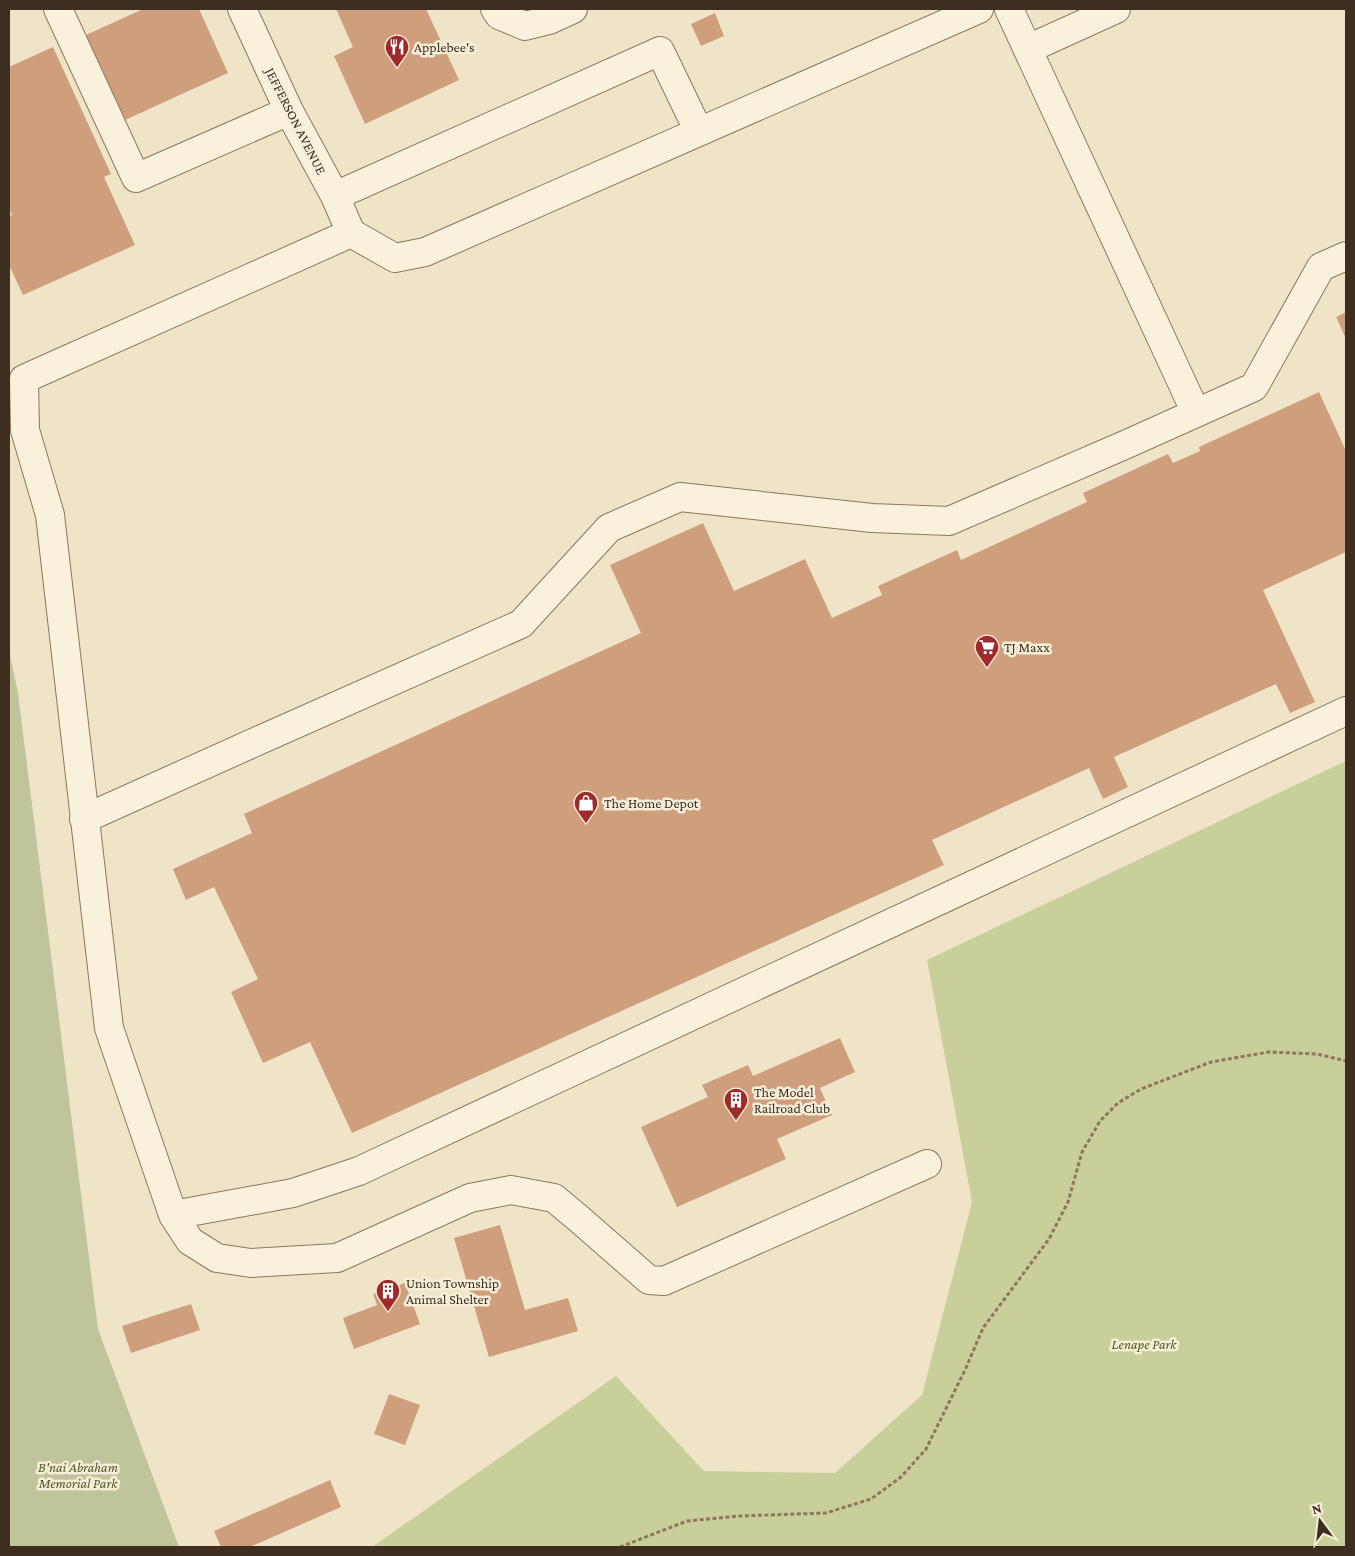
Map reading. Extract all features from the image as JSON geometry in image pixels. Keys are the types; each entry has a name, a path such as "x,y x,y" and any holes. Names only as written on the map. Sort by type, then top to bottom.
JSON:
{"street":[{"path":"58,9 136,178 289,111"},
{"name":"JEFFERSON AVENUE","path":"242,9 289,111 335,196 352,233"},
{"path":"495,9 499,15 525,26 549,20 573,9"},
{"path":"927,1164 664,1281 649,1280 554,1198 511,1190 470,1198 336,1258 251,1264 217,1258 190,1241 173,1215 109,1028 50,515 25,430 24,379 352,233 394,258 425,252 979,9"},
{"path":"1009,9 1196,413"},
{"path":"1028,49 1116,9"},
{"path":"335,196 660,51 699,132"},
{"path":"84,819 521,624 609,528 680,497 872,518 950,521 1196,413 1254,387 1321,268 1346,256"},
{"path":"173,1215 293,1193 359,1171 1346,711"}],"path":[{"path":"620,1547 687,1521 739,1516 826,1513 870,1499 901,1478 926,1449 965,1370 983,1328 1049,1239 1068,1202 1082,1152 1100,1121 1118,1103 1141,1089 1211,1062 1269,1052 1317,1054 1346,1061"}],"green space":[{"name":"B'nai Abraham Memorial Park","path":"9,650 18,693 98,1329 179,1547 9,1547"},
{"name":"Lenape Park","path":"1346,761 1346,1547 372,1547 616,1376 704,1471 835,1473 922,1395 972,1202 927,960"}],"building":[{"path":"143,9 199,9 228,73 125,120 86,35"},
{"name":"Applebee's","path":"336,9 426,9 459,80 365,124 334,56 353,47"},
{"path":"715,13 724,36 701,46 691,24"},
{"path":"53,47 111,174 104,177 135,245 23,295 9,265 9,216 12,215 9,207 9,67"},
{"path":"1346,312 1346,339 1336,317"},
{"name":"The Home Depot","path":"1319,392 1346,451 1346,552 1263,590 1315,702 1290,713 1276,684 1114,757 1128,787 1103,799 1089,768 932,840 944,865 352,1133 310,1042 263,1063 231,992 258,979 214,887 186,900 173,869 252,833 244,814 641,633 610,565 703,523 734,591 805,559 832,618 882,595 878,586 957,550 961,560 1087,502 1083,493 1168,454 1173,463 1200,451 1199,447"},
{"name":"The Model Railroad Club","path":"840,1038 855,1072 820,1088 832,1115 777,1139 786,1159 677,1207 641,1127 708,1097 702,1085 748,1065 753,1076"},
{"path":"500,1225 525,1310 568,1298 578,1331 489,1357 454,1238"},
{"name":"Union Township Animal Shelter","path":"405,1283 420,1324 354,1349 343,1318 377,1305 373,1294"},
{"path":"191,1304 200,1330 131,1353 122,1326"},
{"path":"389,1394 420,1405 405,1445 374,1434"},
{"path":"330,1480 341,1507 250,1547 221,1547 214,1531"}],"place":[{"name":"Applebee's","path":"397,68"},
{"name":"TJ Maxx","path":"987,668"},
{"name":"The Home Depot","path":"586,824"},
{"name":"The Model Railroad Club","path":"736,1121"},
{"name":"Union Township Animal Shelter","path":"388,1312"}]}
